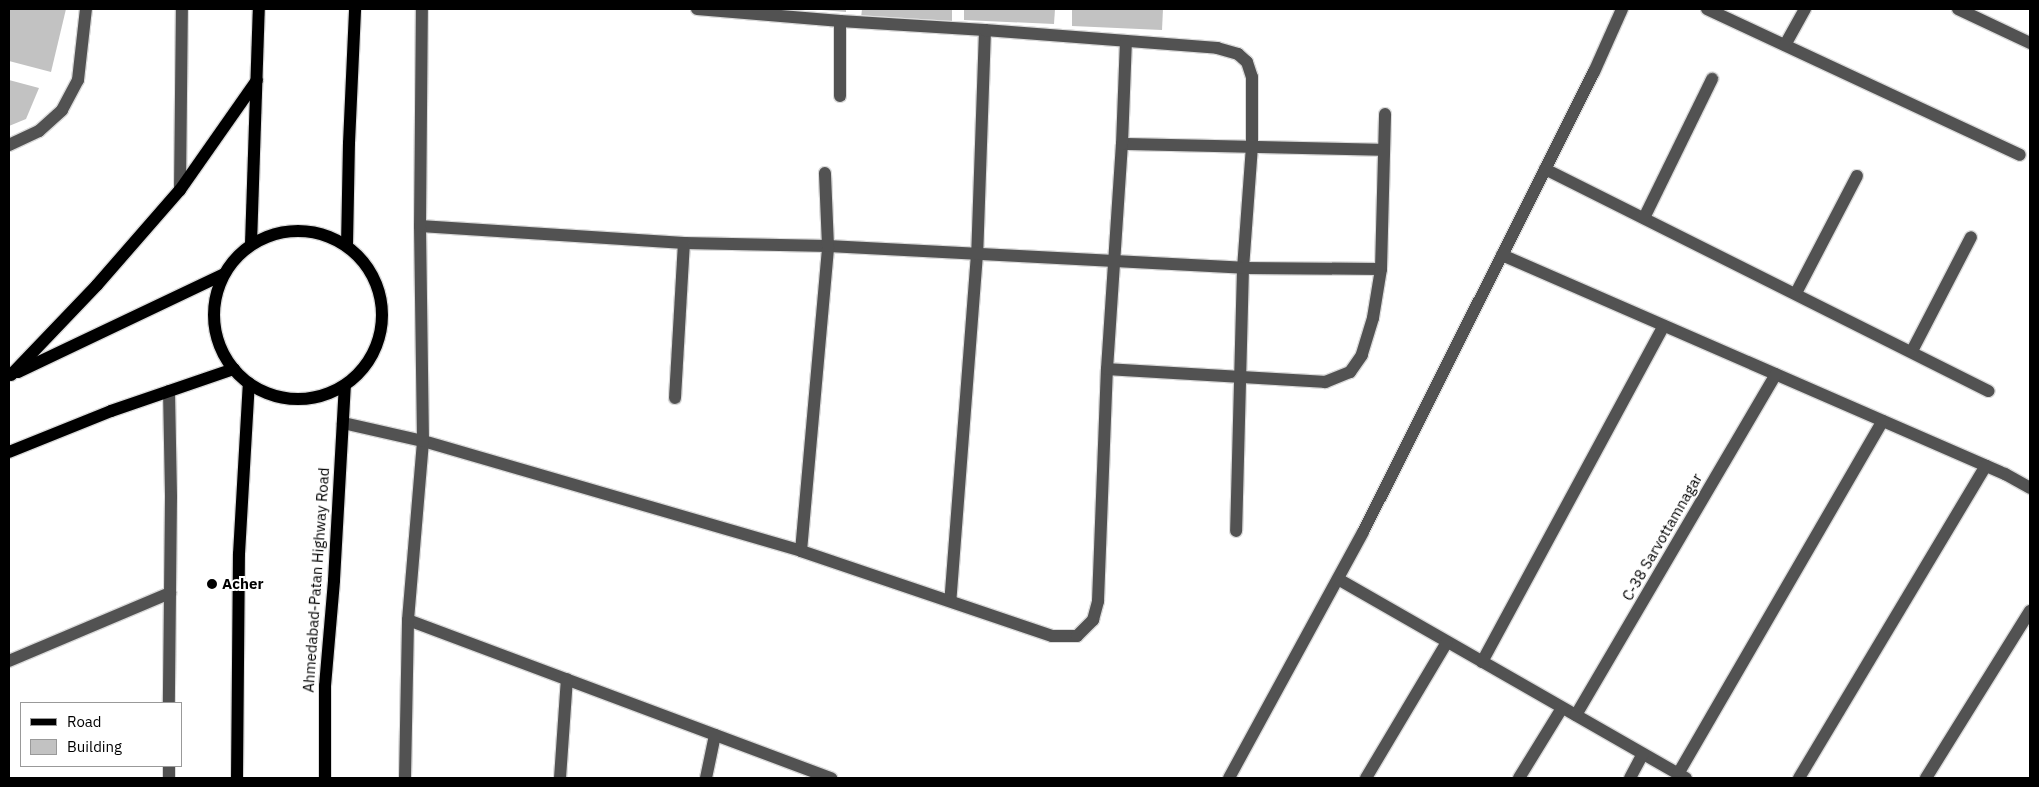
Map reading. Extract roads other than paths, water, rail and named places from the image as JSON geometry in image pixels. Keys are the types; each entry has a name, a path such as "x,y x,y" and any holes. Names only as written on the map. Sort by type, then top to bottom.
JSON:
{"main road":[{"path":"251,244 259,9"},
{"path":"347,246 348,142 355,9"},
{"path":"10,375 97,285 180,190 257,80"},
{"path":"296,231 309,231 329,236 347,246 362,260 374,277 381,296 383,316 380,336 372,355 361,372 345,385 327,394 307,398 286,398 267,393 249,383 234,369 222,353 213,313 216,293 224,274 235,258 251,244 269,235 296,231"},
{"path":"10,375 224,274"},
{"path":"9,452 111,411 234,369"},
{"path":"237,778 240,554 249,383"},
{"name":"Ahmedabad-Patan Highway Road","path":"325,778 325,686 334,580 345,385"}],"street":[{"path":"9,145 40,131 62,110 78,80 86,9"},
{"path":"180,190 182,9"},
{"path":"405,778 408,620 424,442 420,226 422,9"},
{"path":"697,9 840,22 985,30 1217,48 1238,54 1248,62 1252,77 1252,146 1243,268 1236,531"},
{"path":"1229,778 1338,579 1594,72 1622,9"},
{"path":"1708,9 2020,155"},
{"path":"1785,45 1805,9"},
{"path":"1958,9 2030,43"},
{"path":"840,22 840,96"},
{"path":"950,601 977,254 985,30"},
{"path":"343,423 424,442 801,550 1052,636 1077,636 1093,620 1098,601 1107,369 1122,144 1126,41"},
{"path":"1644,218 1712,79"},
{"path":"1107,369 1325,382 1350,372 1362,355 1373,318 1381,269 1385,114"},
{"path":"1122,144 1384,150"},
{"path":"1545,169 1989,391"},
{"path":"801,550 828,246 824,173"},
{"path":"1796,293 1857,176"},
{"path":"420,226 684,243 828,246 1243,268 1381,269"},
{"path":"1912,351 1971,237"},
{"path":"675,398 684,243"},
{"path":"1502,255 1986,466 2030,488"},
{"path":"1482,662 1664,326"},
{"name":"C-38 Sarvottamnagar","path":"1576,715 1776,374"},
{"path":"169,392 171,497 169,702"},
{"path":"1338,579 1682,776 1883,421"},
{"path":"1799,778 1986,466"},
{"path":"9,661 170,593"},
{"path":"1926,778 2030,611"},
{"path":"408,620 831,778"},
{"path":"1366,778 1447,642"},
{"path":"560,778 567,679"},
{"path":"1519,778 1562,708"},
{"path":"706,778 715,735"},
{"path":"1630,778 1644,754"}],"place":[{"name":"Acher","path":"212,584"}]}
